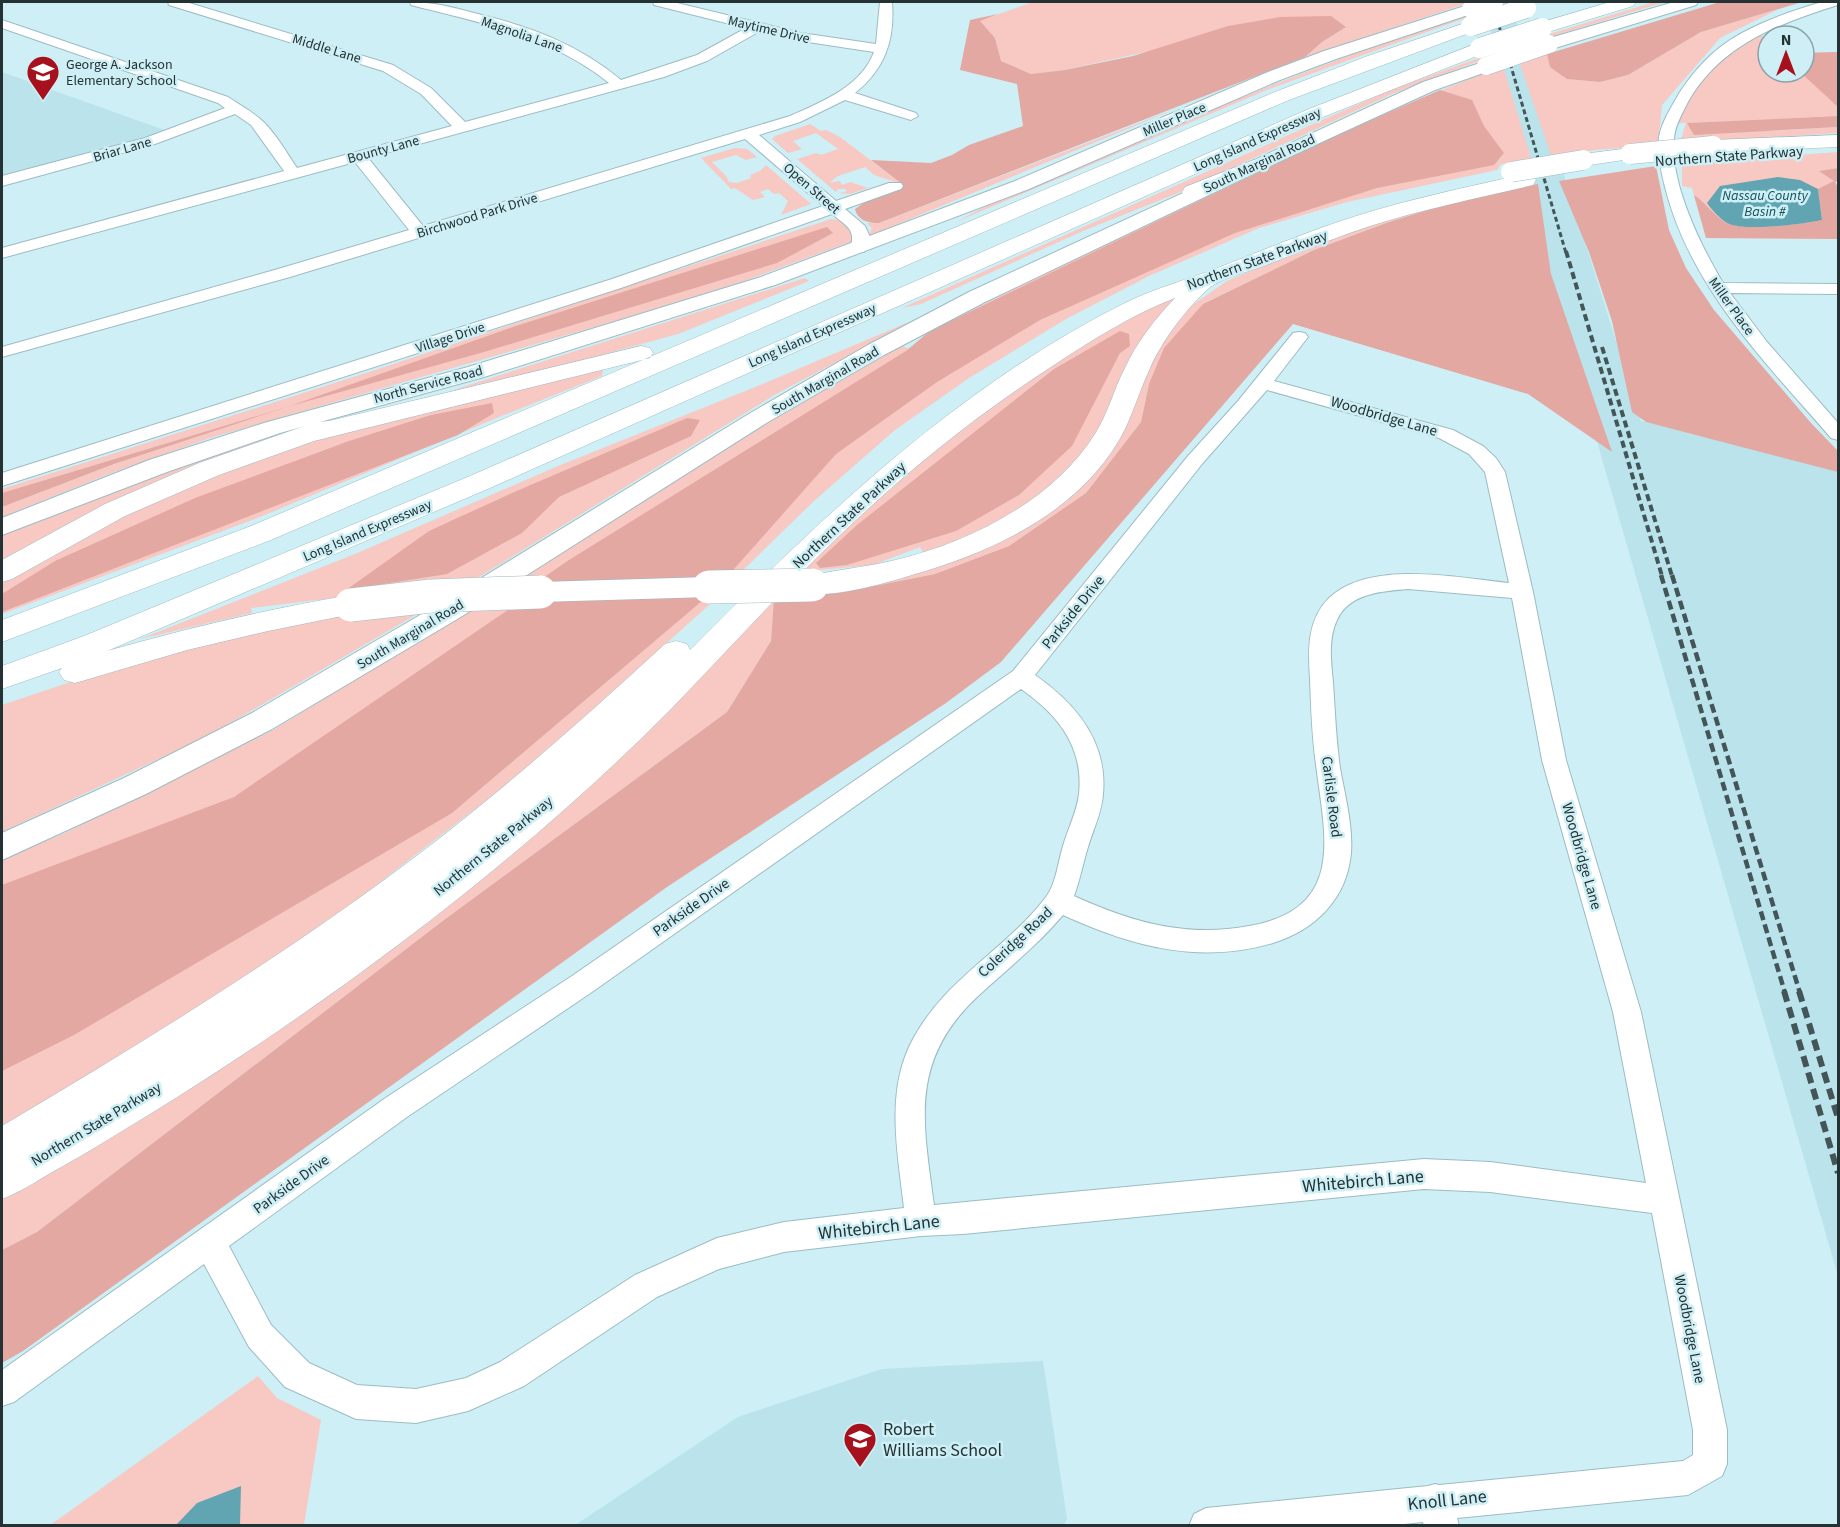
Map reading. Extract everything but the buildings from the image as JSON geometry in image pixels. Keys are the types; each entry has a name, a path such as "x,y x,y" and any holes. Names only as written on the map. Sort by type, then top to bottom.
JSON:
{"highway":[{"name":"Long Island Expressway","path":"2,678 106,639 480,482 1306,117 1545,36 1627,2"},
{"name":"Long Island Expressway","path":"2,631 261,533 1471,17 1532,6"},
{"name":"Northern State Parkway","path":"2,1148 112,1083 219,1015 317,950 418,876 582,741 862,471 904,436 1008,363 1079,321 1141,290 1256,241 1322,218 1518,176 1589,164 1714,150 1839,141"},
{"name":"Northern State Parkway","path":"1714,150 1839,149"},
{"path":"480,482 538,466 913,315 1254,166"},
{"name":"Northern State Parkway","path":"2,1179 177,1075 280,1007 375,939 485,854 595,761 651,709 861,499 930,440 1017,377 1159,295 1203,281 1277,251 1365,220 1518,176"},
{"path":"305,435 612,361 722,327 870,273"},
{"path":"2,696 187,639 268,620 351,605 431,596 812,585 909,567 941,556 981,541 1035,511 1069,484 1095,455 1118,416 1143,356 1162,328 1203,281"},
{"path":"2,572 115,510 208,469 476,372"}],"main road":[{"name":"Miller Place","path":"858,249 1022,184 1274,76 1330,55 1471,17 1494,2"},
{"path":"1545,36 1690,2"},
{"name":"South Marginal Road","path":"2,847 135,786 262,721 449,611 760,417 876,350 977,297 1429,86 1483,57"},
{"name":"North Service Road","path":"2,527 158,466 272,428 476,372 747,288 858,249"}],"street":[{"name":"Middle Lane","path":"174,2 388,68 426,91 462,128"},
{"name":"Magnolia Lane","path":"416,2 505,26 556,44 581,57 619,85"},
{"name":"Maytime Drive","path":"658,2 837,44 882,49"},
{"name":"Birchwood Park Drive","path":"2,352 284,273 795,119 845,95 868,73 882,49 886,2"},
{"path":"1833,2 1839,4"},
{"name":"Miller Place","path":"1833,2 1775,23 1740,40 1720,54 1700,73 1683,98 1667,135 1667,157 1680,219 1697,257 1740,320 1839,434"},
{"path":"2,24 207,93 239,108 256,122 294,174"},
{"name":"Bounty Lane","path":"2,253 619,85 702,58 757,27"},
{"path":"845,95 911,116"},
{"name":"Briar Lane","path":"2,181 150,141 239,108"},
{"name":"Open Street","path":"749,134 859,229 862,237 858,249"},
{"path":"358,156 419,232"},
{"name":"Village Drive","path":"2,480 615,284 895,186"},
{"path":"1718,288 1839,289"},
{"name":"Parkside Drive","path":"2,1390 398,1107 582,984 1021,677 1195,460 1299,337"},
{"name":"Woodbridge Lane","path":"1262,382 1446,434 1476,450 1489,462 1495,472 1522,592 1554,760 1627,1012 1710,1430 1710,1464 1688,1478"},
{"name":"Carlisle Road","path":"1058,901 1111,925 1168,942 1228,944 1268,934 1300,919 1316,908 1326,893 1338,858 1339,834 1327,763 1320,653 1320,634 1329,613 1347,595 1386,582 1439,584 1522,592"},
{"name":"Coleridge Road","path":"921,1221 911,1137 912,1087 919,1056 930,1033 943,1014 966,988 1036,925 1058,901 1091,796 1090,756 1079,732 1063,709 1021,677"},
{"name":"Whitebirch Lane","path":"210,1243 260,1336 297,1376 356,1402 416,1406 468,1394 512,1374 646,1286 717,1254 784,1237 921,1221 963,1219 1424,1174 1490,1177 1664,1200"},
{"name":"Knoll Lane","path":"1206,1526 1439,1513 1688,1478"}],"shaded area":[{"path":"1033,2 1471,2 1305,57 1322,42 1346,27 1167,47 1065,70 1031,74 1001,61 995,38 979,21"},
{"path":"1482,2 1510,2 1641,421 1838,466 1838,1276 1546,265 1502,69"},
{"path":"1654,2 1665,2 1537,41 1533,39"},
{"path":"1720,2 1802,2 1701,32 1628,75 1600,82 1567,79 1550,67 1547,54"},
{"path":"1781,8 1720,38 1662,105 1658,145 1595,150 1552,158 1519,61 1547,54 1567,79 1600,82 1628,75 1701,32"},
{"path":"1478,11 1479,13 1269,89 958,221 990,204 1293,77"},
{"path":"998,14 980,21 995,38 1001,61 1031,74 1065,70 1133,56 1228,26 1280,17 1331,16 1346,27 1322,42 1305,57 879,223 861,219 855,209 880,192 902,184 871,160 931,163 969,145 1023,126 1017,84 960,70 970,20"},
{"path":"1756,32 1756,84 1816,84 1816,53 1838,52 1835,104 1838,107 1838,116 1687,123 1771,131 1838,127 1838,133 1680,143 1686,123 1672,123 1700,73"},
{"path":"1838,52 1838,107 1813,84 1816,84 1816,53"},
{"path":"1484,56 1487,58 1394,93 1178,193 1083,231 921,304 902,308 1391,90"},
{"path":"1503,66 1532,161 1501,164 1497,170 1347,202 1259,228 1149,276 1066,319 969,378 895,430 814,501 740,573 502,585 815,392 900,345 909,349 928,332 1284,158 1429,95"},
{"name":"George A. Jackson Elementary School","path":"2,72 167,131 2,177"},
{"path":"1440,90 1472,100 1484,126 1504,153 1494,165 1377,188 1235,233 1040,320 937,382 836,454 727,577 534,584 906,351 930,331 1315,145"},
{"path":"1178,108 869,236 872,228 867,223 879,223"},
{"path":"1838,116 1838,127 1694,135 1687,123"},
{"path":"810,124 821,131 826,130 840,137 902,184 874,175 865,167 838,176 829,183 840,181 842,185 850,182 868,188 850,194 838,193 846,192 846,189 838,189 836,192 797,159 816,153 821,155 838,149 816,133 793,141 802,149 788,153 772,139"},
{"path":"735,148 747,149 757,157 746,160 736,155 712,162 729,182 737,183 751,178 750,175 760,171 766,165 811,204 781,215 788,201 779,193 774,194 768,189 760,192 765,197 753,200 735,188 731,189 701,158"},
{"path":"1838,152 1838,168 1820,171 1835,181 1838,188 1838,239 1706,238 1692,188 1682,186 1682,164"},
{"path":"1656,166 1669,230 1686,268 1714,310 1838,451 1838,472 1646,422 1632,412 1612,321 1589,252 1559,181"},
{"path":"1838,168 1838,181 1835,182 1838,188 1838,239 1706,238 1694,195 1725,222 1738,226 1776,226 1822,220 1818,189 1834,181 1819,171"},
{"path":"1536,184 1460,200 1386,223 1314,250 1203,304 1149,384 1141,422 1086,493 1009,546 935,574 839,593 778,594 838,589 926,571 1000,540 1066,498 1154,349 1188,308 1227,281 1303,249 1379,222 1460,199"},
{"path":"1538,184 1551,274 1612,452 1528,394 1293,324 1001,662 946,703 667,887 23,1351 2,1363 2,1250 37,1232 444,920 727,712 771,641 774,598 778,594 839,593 935,574 1009,546 1086,493 1141,422 1149,384 1164,348 1203,304 1314,250 1386,223 1460,200"},
{"path":"831,219 839,220 855,236 853,241 742,282 612,322 210,438 117,471 2,517 2,507 114,464 260,415 2,493 2,489 369,372"},
{"path":"827,227 833,233 777,263 484,352 290,406 516,326"},
{"path":"805,278 809,281 678,334 565,365 450,391"},
{"path":"1178,297 1101,430 1066,476 1023,509 968,537 923,553 920,547 873,565 796,572 903,474 1042,368 1122,322"},
{"path":"923,316 776,394 463,587 373,593 251,608 252,613 140,639 355,554 558,466 765,383"},
{"path":"1120,331 1129,334 1130,346 1120,353 1072,446 1019,495 956,531 847,565 820,568 816,563 857,525 1054,369"},
{"path":"603,370 602,376 260,517 2,614 2,578 50,549 160,494 339,431"},
{"path":"492,403 494,413 458,435 2,612 2,594 55,561 195,498 349,441 431,415"},
{"path":"290,406 114,464 2,507 2,493"},
{"path":"687,418 700,420 691,436 559,497 522,533 447,574 346,590 429,531"},
{"path":"278,433 277,438 58,530 2,562 2,535 140,479"},
{"path":"709,595 452,813 74,1035 2,1071 2,885 234,797 524,599"},
{"path":"719,596 523,772 282,958 2,1127 2,859 65,833 273,730 482,601"},
{"path":"774,598 771,641 727,712 444,920 37,1232 2,1250 2,1198 71,1160"},
{"path":"436,603 208,736 2,832 2,705 127,664 254,630 340,612"},
{"name":"Robert Williams School","path":"1043,1361 1067,1519 1064,1525 575,1525 738,1417 882,1369"},
{"path":"258,1376 277,1398 321,1420 304,1525 49,1526"}],"water":[{"name":"Nassau County Basin #","path":"1778,177 1800,180 1818,189 1822,220 1774,226 1735,226 1721,219 1707,203 1720,186"},
{"path":"241,1486 240,1525 176,1525 197,1503"}],"railway":[{"path":"1492,2 1566,253"},
{"path":"1566,251 1662,576"},
{"path":"1602,347 1672,576"},
{"path":"1661,575 1785,993"},
{"path":"1672,575 1800,993"},
{"path":"1784,991 1838,1173"},
{"path":"1799,991 1838,1118"}],"place":[{"name":"George A. Jackson Elementary School","path":"43,101"},
{"name":"Robert Williams School","path":"860,1468"}]}
